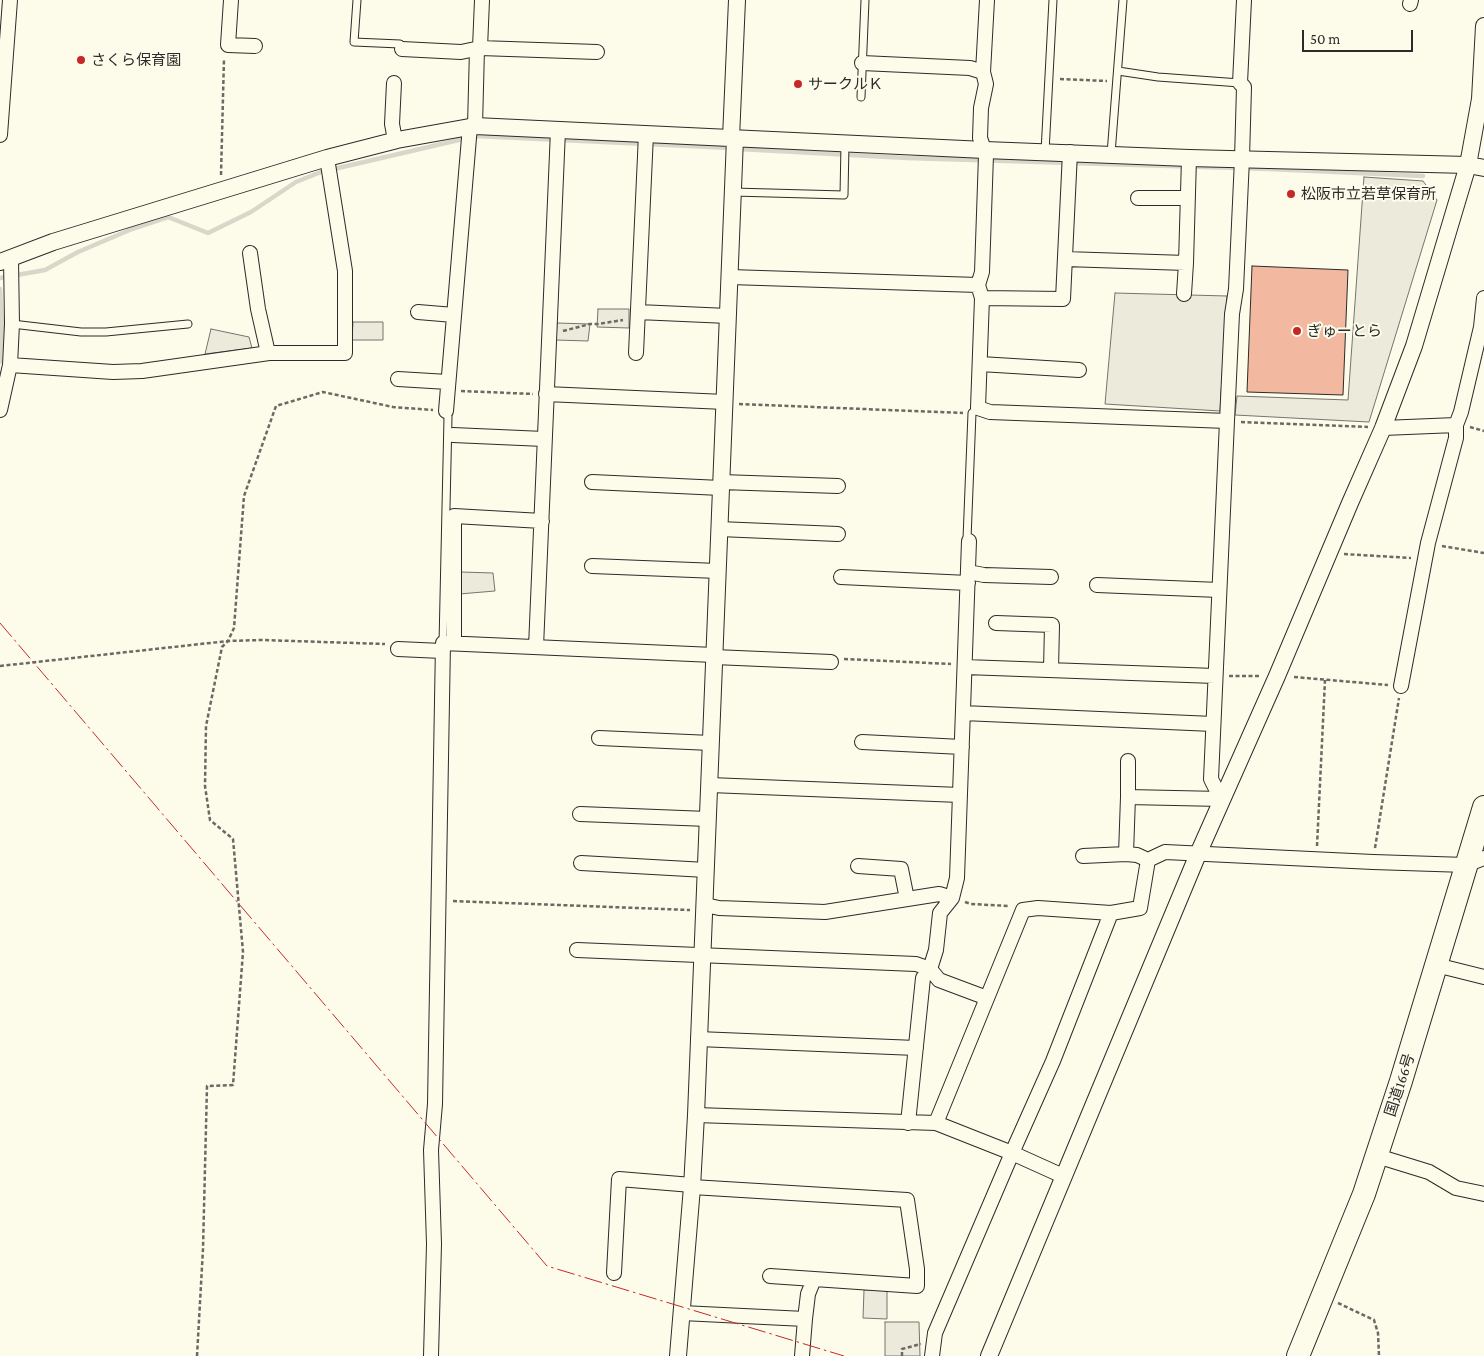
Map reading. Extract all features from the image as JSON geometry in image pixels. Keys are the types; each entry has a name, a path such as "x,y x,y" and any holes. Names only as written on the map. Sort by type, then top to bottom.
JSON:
{"highway":[{"name":"国道166号","path":"1298,1356 1364,1194 1436,965 1475,861 1484,807"}],"street":[{"path":"0,135 10,0"},
{"path":"230,0 228,45 255,46"},
{"path":"446,411 482,0"},
{"path":"678,1356 696,1115 730,276 737,0"},
{"path":"987,0 983,72 986,84 981,108 980,138 985,156 980,292 980,364 975,410 1227,421"},
{"path":"1221,799 1212,779 1213,724 1232,314 1236,289 1242,165 1244,87 1240,83 1244,0"},
{"path":"989,1356 1221,799 1277,676 1383,428 1414,346 1476,166 1484,26"},
{"path":"402,49 461,52 479,48 597,52"},
{"path":"862,63 970,68 983,72"},
{"path":"394,83 392,124 395,140"},
{"path":"0,410 10,365 12,324 8,268 54,242 220,190 329,166 395,140 471,132 645,142 734,144 985,156 1045,152 1070,160 1111,154 1189,163 1242,165 1476,166"},
{"path":"536,647 557,137"},
{"path":"636,353 645,142"},
{"path":"730,276 1062,299 1070,160"},
{"path":"1184,294 1189,163"},
{"path":"10,365 113,372 142,371 268,353 345,353 345,271 329,166"},
{"path":"1138,198 1188,198"},
{"path":"250,253 258,309 268,353"},
{"path":"1065,259 1186,263"},
{"path":"1401,686 1428,543 1456,438 1456,425 1461,412 1481,326 1484,298"},
{"path":"418,312 454,315"},
{"path":"638,316 728,316"},
{"path":"980,364 1080,370"},
{"path":"398,379 447,386"},
{"path":"546,394 725,403"},
{"path":"1383,428 1456,425"},
{"path":"454,435 544,439"},
{"path":"592,482 838,486"},
{"path":"431,1356 434,1244 431,1150 435,1104 446,646 454,516 542,521"},
{"path":"719,529 838,534"},
{"path":"908,1123 923,978 930,968 936,950 940,913 952,898 956,878 969,541"},
{"path":"592,566 718,571"},
{"path":"842,577 968,577 984,575 1051,577"},
{"path":"1097,585 1219,590"},
{"path":"996,623 1052,625 1051,670"},
{"path":"398,649 446,646 536,647 831,662"},
{"path":"964,666 1215,676"},
{"path":"963,714 1213,724"},
{"path":"599,738 711,742"},
{"path":"862,742 962,746"},
{"path":"1126,854 1128,761"},
{"path":"710,785 960,795"},
{"path":"1128,797 1221,799"},
{"path":"580,814 708,819"},
{"path":"1083,856 1126,854 1136,855 1148,860 1165,852 1373,862 1475,861"},
{"path":"936,1123 1023,910 1038,908 1111,913 1140,908 1148,860"},
{"path":"581,864 706,870"},
{"path":"858,866 901,868 907,899"},
{"path":"705,905 719,908 825,912 940,894 952,898"},
{"path":"933,1350 935,1333 1053,1061 1111,913"},
{"path":"577,950 916,964 930,968 940,980 987,998"},
{"path":"1436,965 1484,977"},
{"path":"698,1039 916,1048"},
{"path":"696,1115 936,1123 1012,1153 1063,1176"},
{"path":"1376,1156 1429,1172 1456,1188 1484,1194"},
{"path":"614,1273 619,1179 692,1186 907,1200 917,1269 917,1286 770,1276"},
{"path":"802,1356 808,1294 814,1279"},
{"path":"682,1313 805,1319"}],"lane":[{"path":"356,0 354,42 400,44 402,49"},
{"path":"861,97 865,0"},
{"path":"1045,152 1053,0"},
{"path":"1111,154 1123,0"},
{"path":"1118,71 1158,77 1240,83"},
{"path":"733,192 844,195 845,150"},
{"path":"12,324 81,332 106,332 188,324"},
{"path":"969,541 967,539 975,410"},
{"path":"446,411 448,417 446,646"}],"path":[{"path":"220,190 224,58 228,45"},
{"path":"1048,79 1116,82"},
{"path":"549,332 556,333 590,324 638,316"},
{"path":"447,386 546,394"},
{"path":"198,1356 207,1086 233,1085 243,952 233,839 210,820 206,786 206,726 222,647 228,641 234,628 244,496 276,406 324,392 394,407 446,411"},
{"path":"725,403 975,410"},
{"path":"1227,421 1383,428"},
{"path":"1428,543 1484,553"},
{"path":"1344,554 1425,559"},
{"path":"0,666 228,641 262,640 395,644 398,649"},
{"path":"831,662 834,658 964,666"},
{"path":"1215,676 1277,676 1401,686 1373,862"},
{"path":"1316,859 1325,680"},
{"path":"952,898 971,904 1009,906 1023,910"},
{"path":"439,900 694,910 705,905"},
{"path":"1323,1296 1374,1320 1378,1333 1378,1356"},
{"path":"902,1356 902,1349 925,1343 933,1350"}],"shaded area":[{"path":"1364,177 1423,181 1437,200 1369,422 1235,415 1237,396 1348,400"},
{"path":"1115,293 1227,296 1220,411 1105,404"},
{"path":"598,309 629,309 629,328 597,327"},
{"path":"353,322 383,322 383,340 352,340"},
{"path":"557,323 590,324 588,341 556,340"},
{"path":"211,329 249,337 252,348 205,354"},
{"path":"461,572 493,573 495,591 459,594"},
{"path":"887,1289 887,1319 863,1318 864,1290"},
{"path":"885,1322 919,1322 920,1356 885,1356"}],"building":[{"name":"ぎゅーとら","path":"1252,266 1348,270 1343,395 1247,392"}],"waterway":[{"path":"0,278 45,270 78,252 132,229 168,217 208,233 251,212 296,182 321,172 476,136 731,148"},
{"path":"739,149 907,158 1269,169 1423,176"},
{"path":"0,289 2,324 0,362"}],"power":[{"path":"0,623 547,1266 844,1356"}],"place":[{"name":"さくら保育園","path":"81,60"},
{"name":"サークルＫ","path":"798,84"},
{"name":"松阪市立若草保育所","path":"1291,194"},
{"name":"ぎゅーとら","path":"1297,331"}]}
